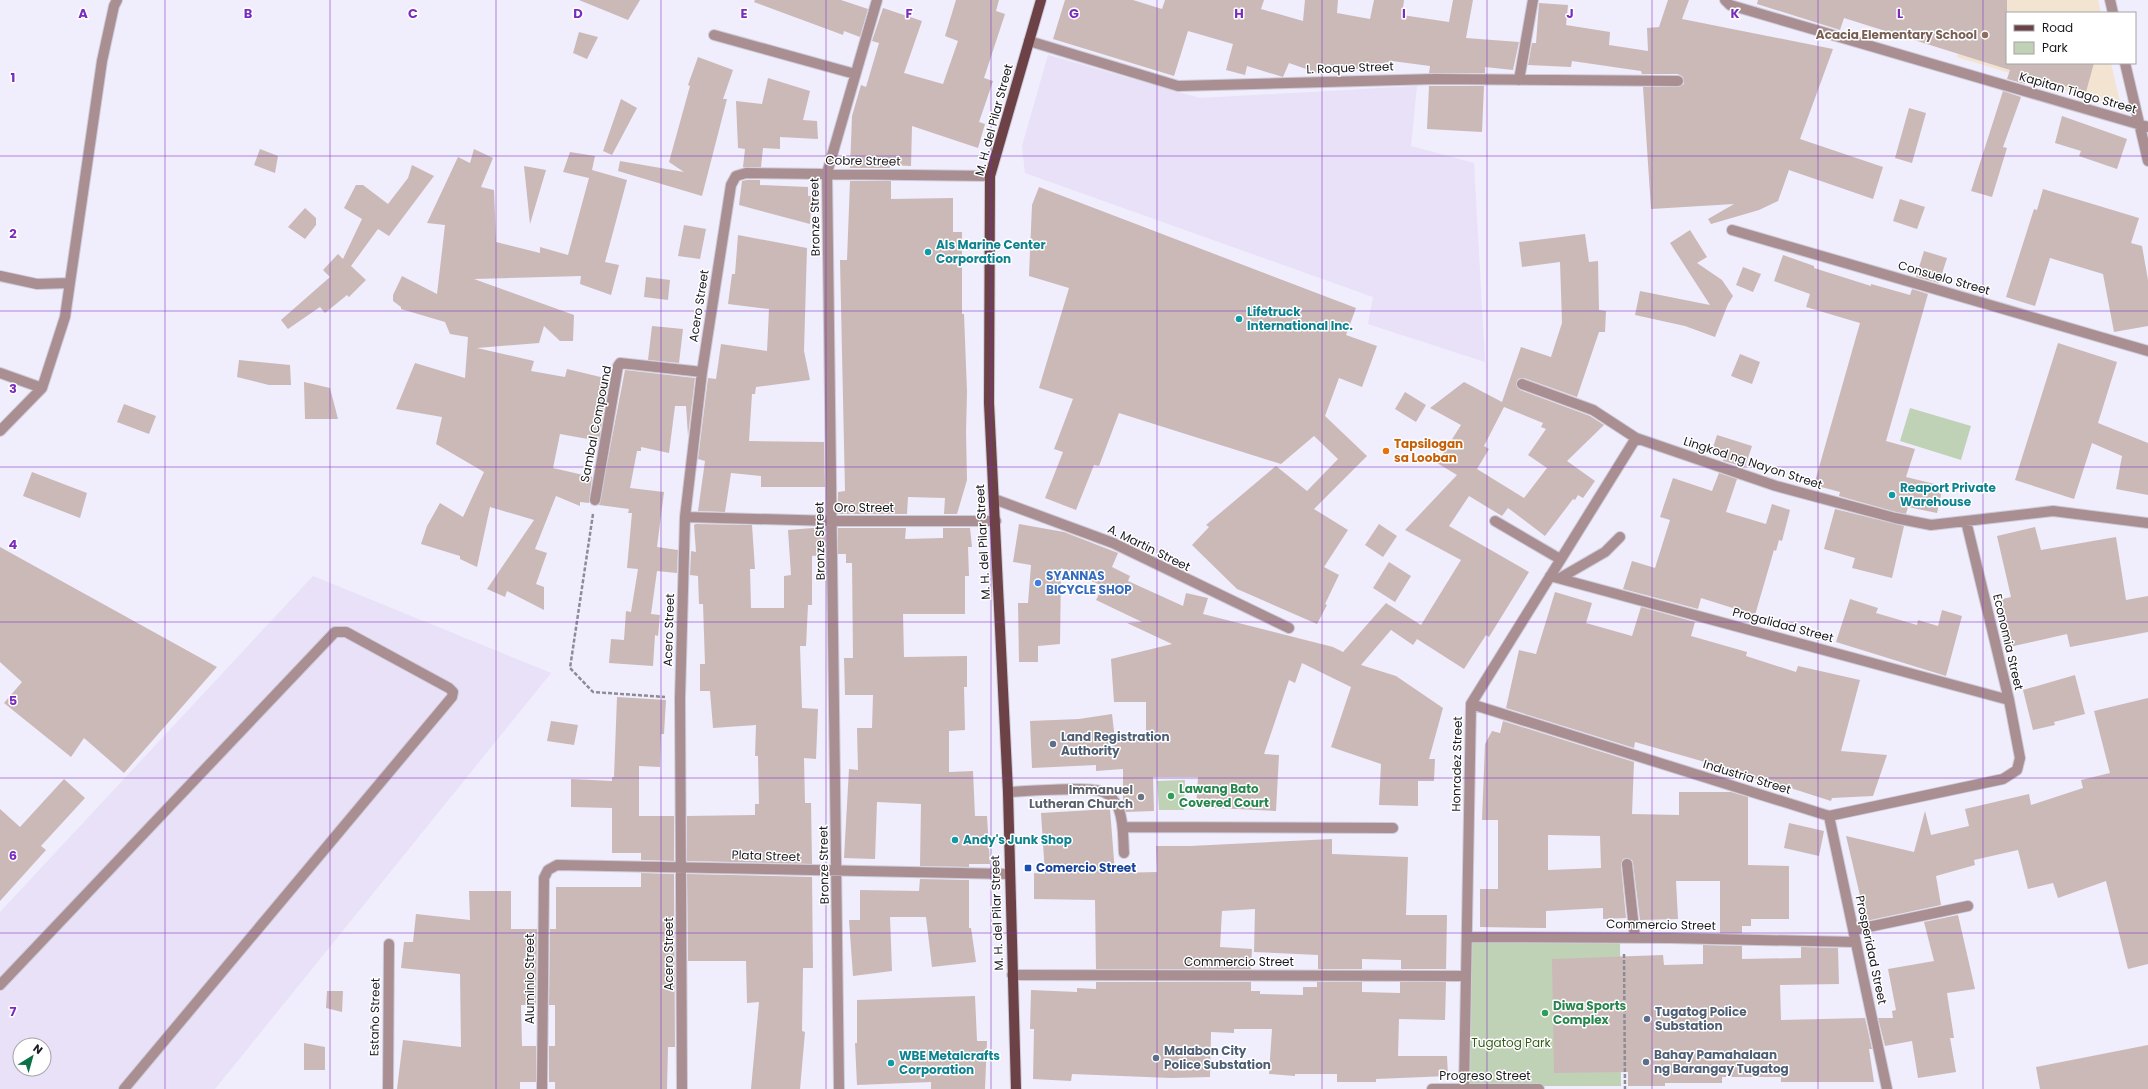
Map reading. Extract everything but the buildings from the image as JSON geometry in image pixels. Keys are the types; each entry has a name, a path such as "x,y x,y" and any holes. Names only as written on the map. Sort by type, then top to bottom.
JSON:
{"main road":[{"name":"M. H. del Pilar Street","path":"1016,1089 1009,874 1008,792 996,521 989,403 990,176 1041,0"}],"street":[{"path":"0,431 42,388 65,317 102,61 114,6 117,0"},
{"name":"Bronze Street","path":"839,1089 828,173 876,0"},
{"path":"1519,80 1533,0"},
{"path":"2110,0 2113,12"},
{"name":"Kapitan Tiago Street","path":"1725,1 1730,5 2144,126"},
{"path":"714,35 855,74"},
{"name":"L. Roque Street","path":"1029,42 1178,86 1435,79 1678,81"},
{"path":"2125,64 2144,126 2148,161"},
{"name":"Cobre Street","path":"736,176 746,173 828,173 990,176"},
{"name":"Acero Street","path":"682,1089 680,698 685,517 702,372 731,184 736,176"},
{"name":"Consuelo Street","path":"1732,230 2148,351"},
{"path":"0,276 37,284 69,283"},
{"name":"Sambal Compound","path":"595,500 618,366 620,363 702,372"},
{"path":"0,372 42,388"},
{"path":"1522,384 1593,410 1636,438"},
{"name":"Lingkod ng Nayon Street","path":"1636,438 1776,486 1895,518 1930,525 2053,511 2148,523"},
{"name":"Honradez Street","path":"1464,1089 1471,704 1636,438"},
{"name":"A. Martin Street","path":"994,499 1113,543 1289,628"},
{"name":"Oro Street","path":"685,517 833,521 996,521"},
{"path":"1496,521 1560,559"},
{"name":"Economia Street","path":"1966,521 2009,700 2020,758 2017,770"},
{"path":"1560,578 1604,552 1620,537"},
{"name":"Progalidad Street","path":"1550,576 2009,700"},
{"path":"0,985 335,632 346,632 449,688 453,692 452,698 124,1089"},
{"name":"Industria Street","path":"1471,704 1829,816 2003,779 2017,770"},
{"path":"1008,792 1089,790 1104,792 1112,798 1119,810 1123,827 1124,853"},
{"name":"Prosperidad Street","path":"1829,816 1887,1089"},
{"path":"1123,827 1393,828"},
{"name":"Plata Street","path":"548,870 557,864 1009,874"},
{"path":"1627,864 1635,938"},
{"name":"Aluminio Street","path":"542,1089 544,878 548,870"},
{"path":"1854,930 1968,906"},
{"name":"Commercio Street","path":"1467,937 1623,937 1855,942"},
{"name":"Estaño Street","path":"388,1089 389,944"},
{"name":"Commercio Street","path":"1012,975 1466,976"},
{"name":"Progreso Street","path":"1432,1089 1539,1089"}],"path":[{"path":"595,500 570,668 593,692 680,698"},
{"path":"1623,937 1625,1089"}],"shaded area":[{"name":"Acacia Elementary School","path":"1974,0 2098,0 2101,12 2006,12 2006,64 2111,64 2121,107 1957,57"},
{"path":"1048,55 1200,98 1417,86 1411,146 1474,163 1485,362 1368,324 1373,297 1025,173 1022,146"},
{"path":"313,576 551,673 215,1089 0,1089 0,912"}],"green space":[{"path":"1910,408 1971,426 1961,460 1900,441"},
{"name":"Lawang Bato Covered Court","path":"1185,780 1184,810 1159,810 1157,781"},
{"name":"Diwa Sports Complex","path":"1471,939 1620,941 1621,1086 1467,1086"}],"place":[{"name":"Acacia Elementary School","path":"1985,35"},
{"name":"Als Marine Center Corporation","path":"928,252"},
{"name":"Lifetruck International Inc.","path":"1239,319"},
{"name":"Tapsilogan sa Looban","path":"1386,451"},
{"name":"Reaport Private Warehouse","path":"1892,495"},
{"name":"SYANNAS BICYCLE SHOP","path":"1038,583"},
{"name":"Land Registration Authority","path":"1053,744"},
{"name":"Lawang Bato Covered Court","path":"1171,796"},
{"name":"Immanuel Lutheran Church","path":"1141,797"},
{"name":"Andy's Junk Shop","path":"955,840"},
{"name":"Comercio Street","path":"1028,868"},
{"name":"Diwa Sports Complex","path":"1545,1013"},
{"name":"Tugatog Police Substation","path":"1647,1019"},
{"name":"Malabon City Police Substation","path":"1156,1058"},
{"name":"Bahay Pamahalaan ng Barangay Tugatog","path":"1646,1062"},
{"name":"WBE Metalcrafts Corporation","path":"891,1063"}],"park label":[{"name":"Tugatog Park","path":"1511,1043"}]}
